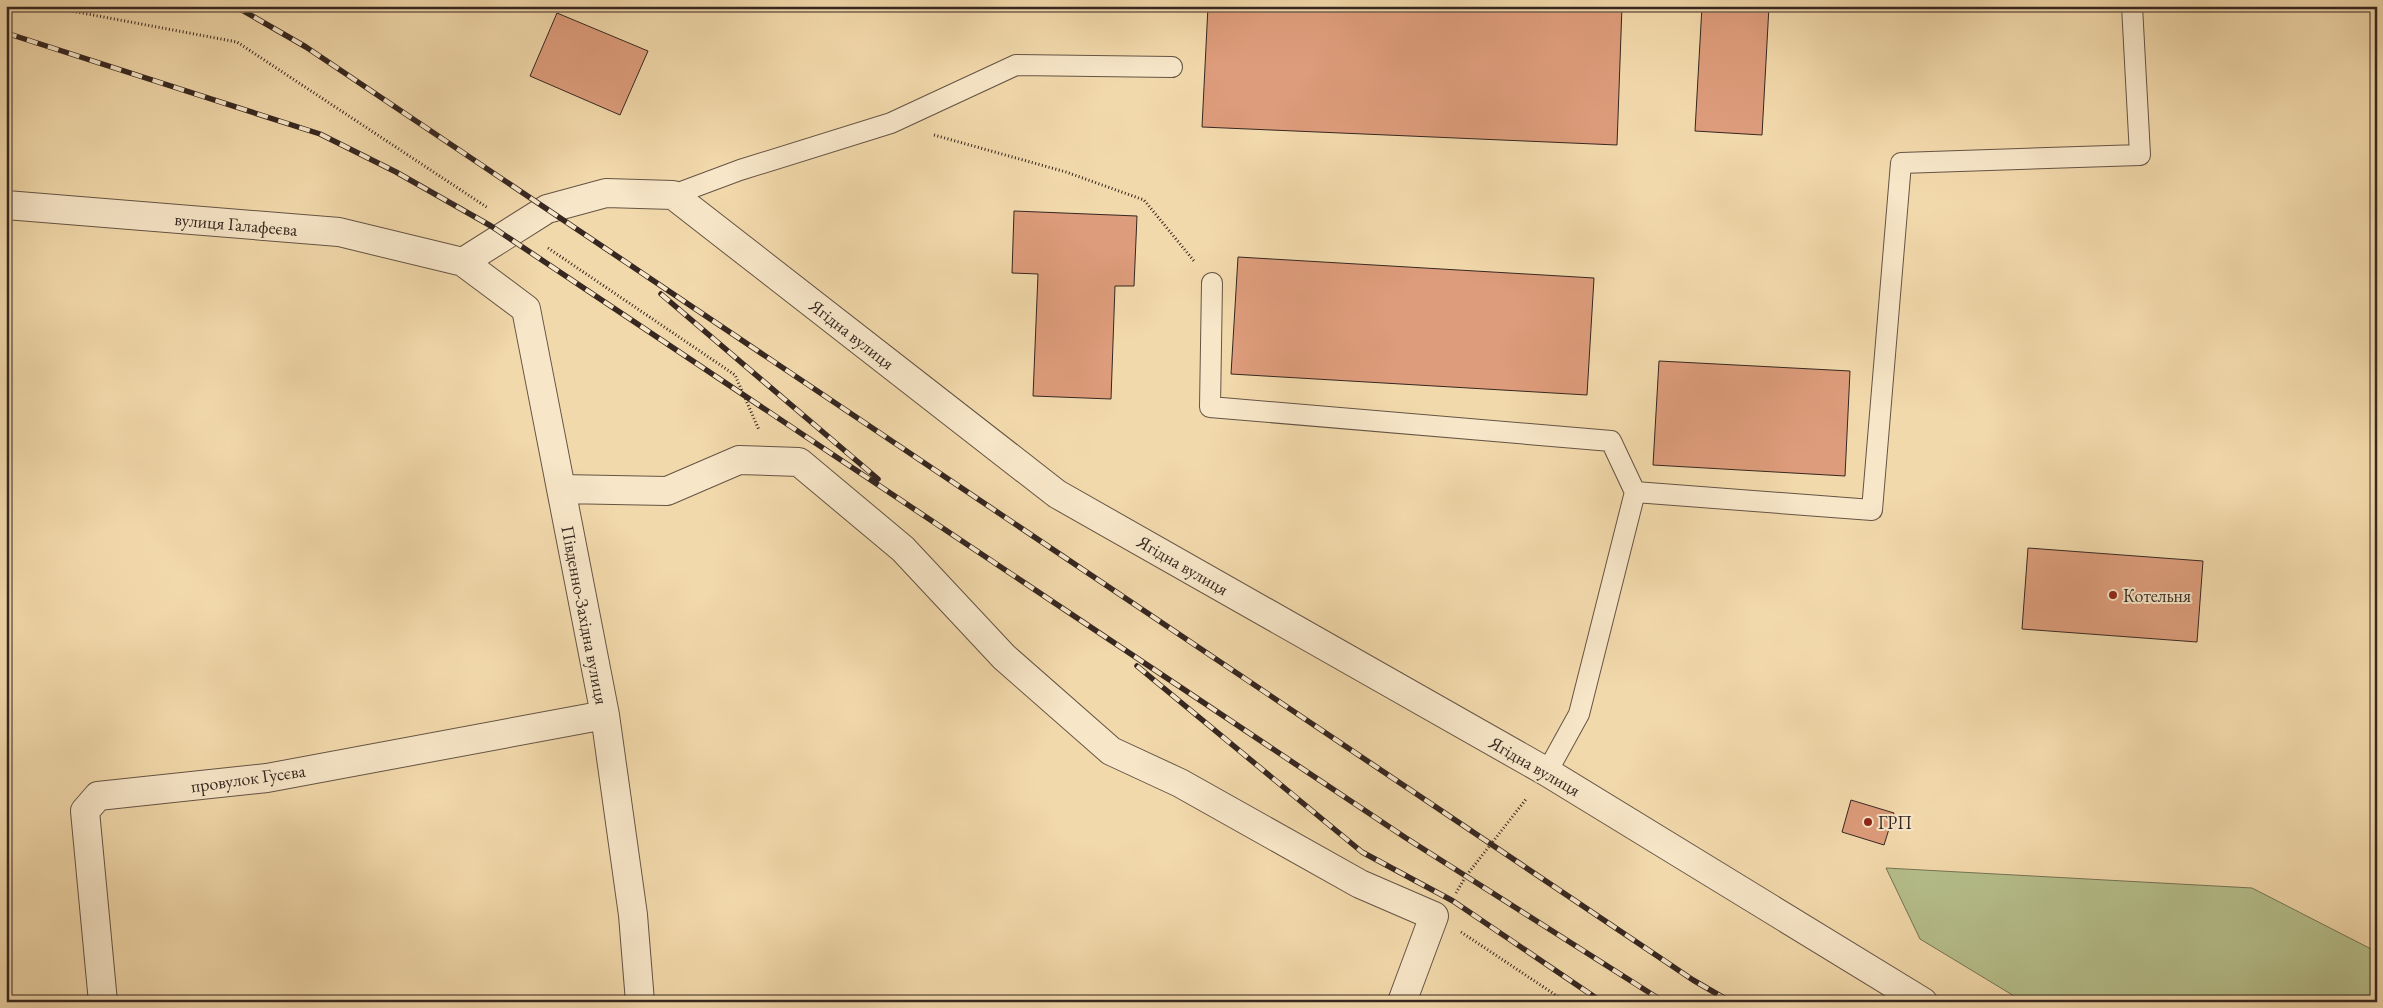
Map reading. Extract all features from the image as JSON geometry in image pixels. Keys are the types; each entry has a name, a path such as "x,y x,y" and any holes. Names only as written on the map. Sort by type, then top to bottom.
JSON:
{"street":[{"path":"463,262 546,209 606,193 673,195"},
{"name":"Ягідна вулиця","path":"673,195 1057,494 1548,772 1923,1002"},
{"name":"вулиця Галафеєва","path":"6,205 339,232 463,262"},
{"name":"Південно-Західна вулиця","path":"463,262 526,309 605,715 634,915 640,1002"},
{"path":"561,489 667,491 739,460 798,462 904,549 1004,657 1111,751 1180,783 1360,884 1434,916 1402,1002"},
{"name":"провулок Гусєва","path":"103,1002 85,811 98,796 267,778 605,715"}],"lane":[{"path":"1635,492 1872,510 1901,163 2140,154 2132,6"},
{"path":"673,195 740,170 891,123 1016,65 1172,67"},
{"path":"1212,283 1210,407 1611,441 1635,492 1579,714 1548,772"}],"path":[{"path":"44,6 237,42 518,227 735,375 772,461"},
{"path":"891,123 1066,172 1144,200 1212,283"},
{"path":"1548,772 1466,876 1453,901 1434,916 1481,944 1566,1002"}],"green space":[{"path":"1886,868 2252,888 2377,952 2377,1002 2024,1002 1920,939"}],"building":[{"path":"1208,6 1622,6 1617,145 1202,127"},
{"path":"1702,6 1769,6 1762,135 1695,131"},
{"path":"557,13 648,51 620,115 530,76"},
{"path":"1014,211 1137,216 1134,286 1115,286 1111,399 1033,396 1038,274 1012,273"},
{"path":"1238,257 1594,278 1587,395 1231,374"},
{"path":"1659,361 1850,371 1845,476 1653,465"},
{"name":"Котельня","path":"2028,548 2203,561 2197,642 2022,629"},
{"name":"ГРП","path":"1851,800 1894,813 1884,845 1842,832"}],"railway":[{"path":"235,6 306,47 1693,980 1731,1002"},
{"path":"6,33 320,134 396,172 491,226 1406,838 1664,1002"},
{"path":"661,294 878,479"},
{"path":"1137,666 1362,852 1453,901 1602,1002"}],"place":[{"name":"Котельня","path":"2113,595"},
{"name":"ГРП","path":"1868,822"}]}
